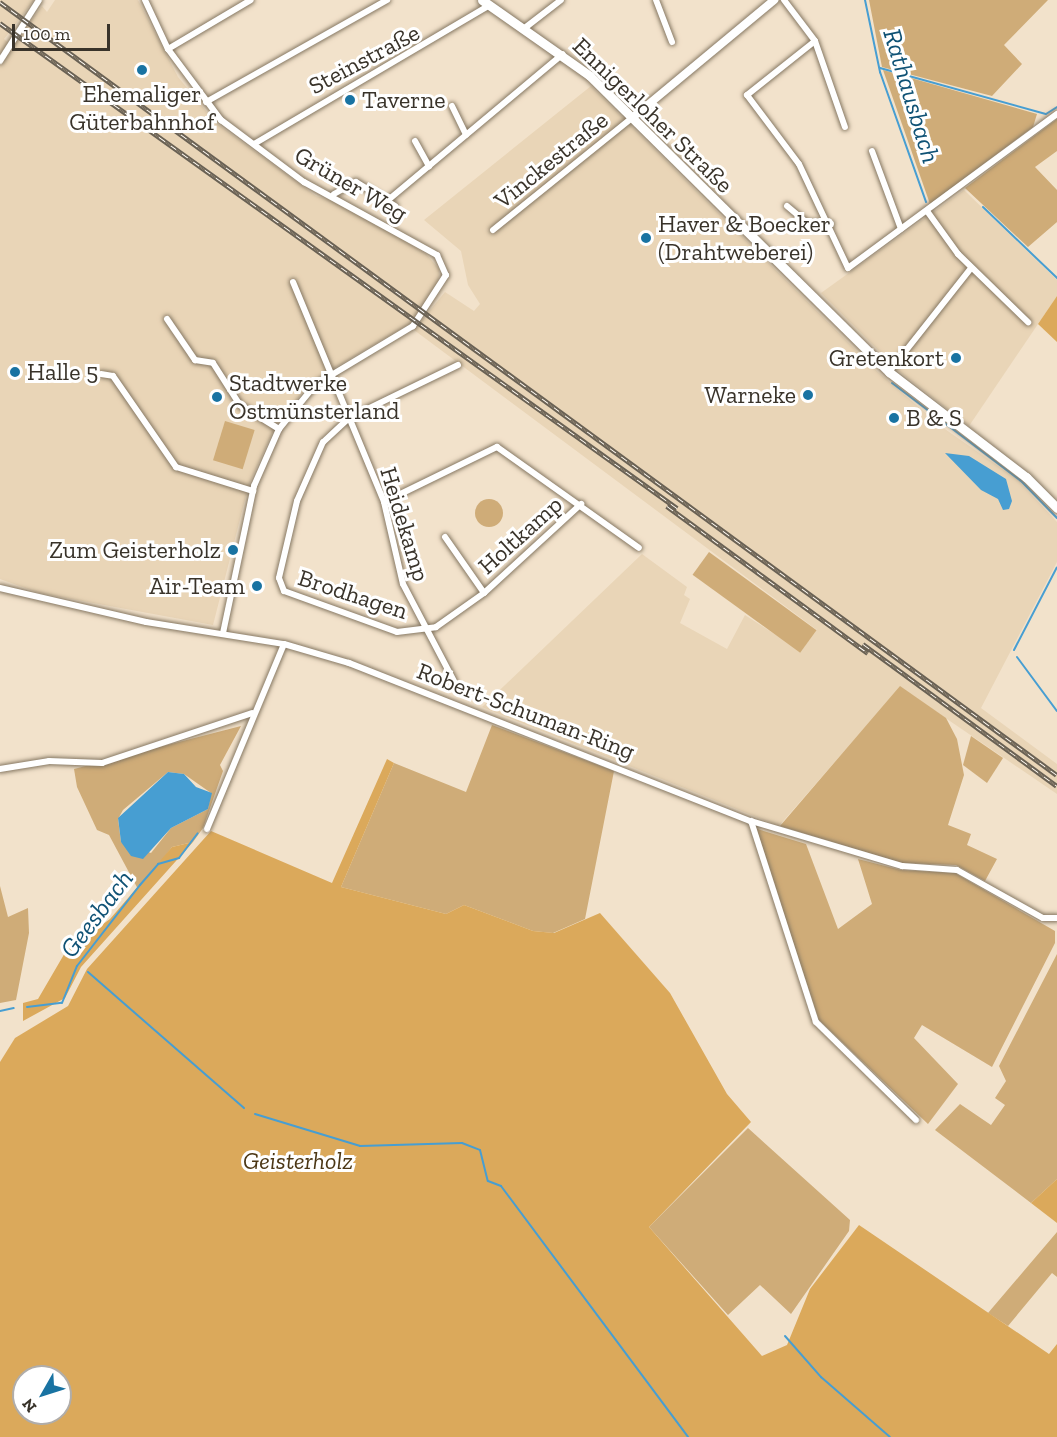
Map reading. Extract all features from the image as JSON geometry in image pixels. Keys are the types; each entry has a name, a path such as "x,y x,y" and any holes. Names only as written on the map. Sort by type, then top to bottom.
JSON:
{"main road":[{"name":"Ennigerloher Straße","path":"486,2 563,54 632,117 889,372 1017,470 1057,508"}],"street":[{"path":"0,61 39,0"},
{"name":"Grüner Weg","path":"145,0 168,49 206,102 254,144 304,182 334,194 437,255 446,275 414,326 333,373"},
{"path":"168,49 251,0"},
{"path":"206,102 387,0"},
{"path":"526,27 561,0"},
{"path":"656,0 672,42"},
{"path":"632,117 774,0"},
{"path":"784,0 815,41 845,127"},
{"name":"Steinstraße","path":"254,144 486,2"},
{"path":"815,41 747,95 790,149 831,224 848,268 1057,114"},
{"path":"387,201 563,54"},
{"path":"452,106 466,135"},
{"name":"Vinckestraße","path":"493,230 632,117"},
{"path":"415,141 429,166"},
{"path":"872,151 902,229"},
{"path":"334,194 356,182 395,206"},
{"path":"787,206 807,223 831,224"},
{"path":"927,211 971,268 1028,322"},
{"path":"889,372 971,268"},
{"name":"Heidekamp","path":"293,282 333,373 384,502 398,568 424,630 454,681"},
{"path":"167,319 195,360 213,363 240,405 279,429"},
{"path":"350,418 458,365"},
{"path":"223,633 253,491 279,429 299,401 333,373"},
{"path":"101,375 113,376 176,468 253,491"},
{"name":"Brodhagen","path":"350,418 323,442 306,476 280,585 292,596 397,632 424,630"},
{"name":"Holtkamp","path":"384,502 497,447 581,504 639,548"},
{"name":"Holtkamp","path":"424,630 448,622 484,593 581,504"},
{"name":"Holtkamp","path":"445,537 484,593"},
{"name":"Robert-Schuman-Ring","path":"0,588 63,606 285,644 456,702 752,821 902,866 957,870 1043,918 1057,918"},
{"path":"207,829 252,713 285,644"},
{"path":"0,769 49,761 102,763 252,713"},
{"path":"752,821 816,1022 916,1120"}],"shaded area":[{"path":"0,0 34,0 4,39 12,46 42,6 47,12 55,0 138,0 178,77 216,123 316,196 344,204 426,254 439,269 438,289 411,323 312,381 276,425 249,484 213,625 39,593 0,579"},
{"path":"869,0 1048,0 1004,45 1022,64 992,96 882,67"},
{"path":"883,70 1037,114 1033,127 930,204"},
{"path":"591,86 879,373 942,427 1018,480 1057,522 1057,562 981,708 1057,764 1057,794 900,687 779,826 482,707 642,554 687,587 684,595 690,599 680,623 727,649 745,615 801,651 817,630 414,330 445,292 474,311 480,304 468,285 461,251 424,220"},
{"path":"1057,119 1057,151 1035,167 1057,190 1057,222 1028,247 965,188"},
{"path":"964,190 1057,280 1057,296 969,426 900,372 821,293"},
{"path":"225,421 255,430 243,469 213,460"},
{"path":"489,499 499,503 503,513 499,523 489,527 479,523 475,513 479,503"},
{"path":"709,552 817,630 800,653 693,575"},
{"path":"900,686 946,718 957,739 964,775 948,825 971,834 967,845 997,859 985,881 956,865 902,863 780,826"},
{"path":"492,725 614,771 585,919 553,933 533,931 464,905 446,914 341,887 394,763 466,792"},
{"path":"241,726 220,765 223,771 203,828 193,842 172,847 139,891 109,835 97,830 77,787 74,769","holes":["168,772 184,774 211,793 208,809 171,828 151,853 121,842 118,819 123,810"]},
{"path":"971,736 1003,758 987,783 963,765"},
{"path":"754,828 806,844 838,929 872,904 858,859 901,870 955,873 1055,931 1055,943 992,1067 922,1025 914,1038 958,1084 928,1124 819,1020"},
{"path":"0,886 8,917 28,908 29,933 16,1000 0,1003"},
{"path":"1057,954 1057,1179 1031,1203 935,1130 960,1104 991,1125 1005,1105 995,1098 1006,1081 999,1066"},
{"path":"748,1128 850,1220 849,1231 791,1314 760,1285 728,1315 649,1227"},
{"path":"1057,1232 1057,1277 1052,1273 1008,1326 988,1313"}],"green space":[{"path":"1057,296 1057,342 1038,324"},
{"name":"Geisterholz","path":"387,759 394,763 341,887 446,914 464,905 533,931 554,933 600,913 670,993 727,1094 751,1122 649,1227 762,1356 787,1345 810,1289 859,1225 1049,1354 1057,1344 1057,1437 0,1437 0,1062 15,1038 68,1006 87,969 211,831 332,883"},
{"path":"193,842 81,967 65,998 23,1021 23,1003 38,999 66,951 110,919 172,847"},
{"path":"1057,1179 1057,1223 1031,1203"}],"water":[{"path":"945,453 969,456 1006,479 1012,501 1009,509 1003,510 998,499 981,490"},
{"path":"168,772 184,774 196,787 212,793 208,809 171,828 143,859 131,856 121,842 118,818"}],"waterway":[{"name":"Rathausbach","path":"865,0 880,72 926,202"},
{"path":"880,68 1046,114 1057,107"},
{"name":"Rathausbach","path":"983,207 1057,278"},
{"path":"892,383 1020,480 1057,518"},
{"path":"1014,650 1057,567"},
{"path":"1017,657 1057,711"},
{"name":"Geesbach","path":"27,1007 62,1003 77,966 140,885 158,864 179,858 198,833"},
{"path":"88,972 244,1108"},
{"name":"Geesbach","path":"0,1011 14,1008"},
{"path":"255,1114 360,1146 462,1143 480,1150 488,1181 501,1186 688,1437"},
{"path":"785,1336 821,1377 890,1437"}],"railway":[{"path":"0,2 1057,775"},
{"path":"0,23 677,508"},
{"path":"667,506 868,653"},
{"path":"863,644 1057,786"}],"place":[{"name":"Ehemaliger Güterbahnhof","path":"142,70"},
{"name":"Taverne","path":"350,100"},
{"name":"Haver & Boecker (Drahtweberei)","path":"646,238"},
{"name":"Gretenkort","path":"956,358"},
{"name":"Halle 5","path":"15,372"},
{"name":"Warneke","path":"808,395"},
{"name":"Stadtwerke Ostmünsterland","path":"217,397"},
{"name":"B & S","path":"894,418"},
{"name":"Zum Geisterholz","path":"233,550"},
{"name":"Air-Team","path":"257,586"}]}
